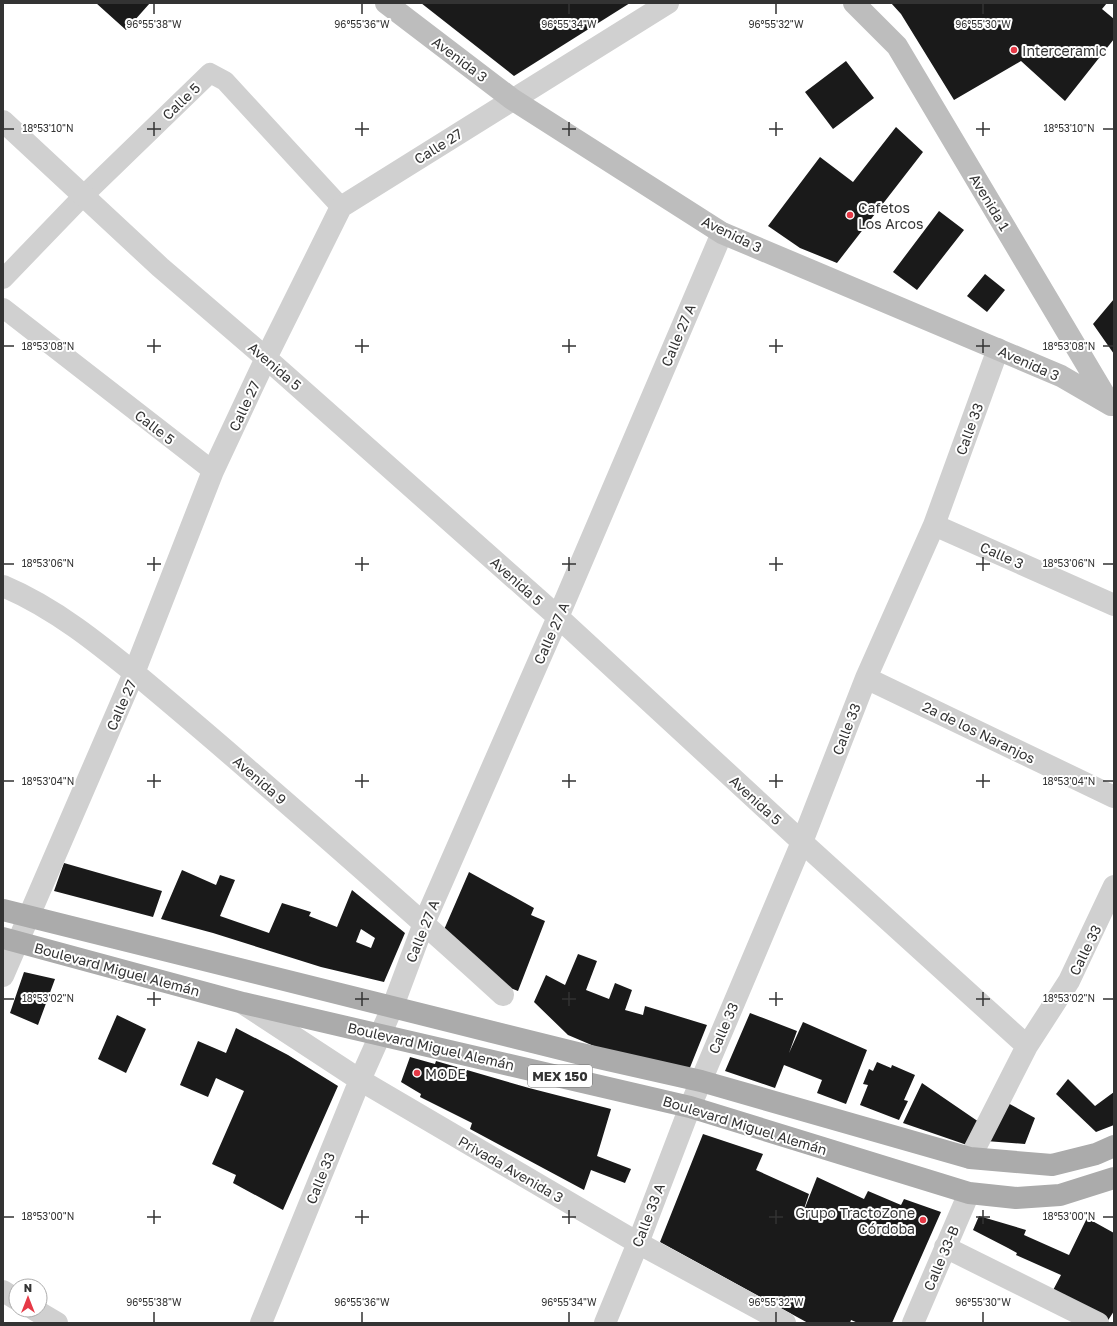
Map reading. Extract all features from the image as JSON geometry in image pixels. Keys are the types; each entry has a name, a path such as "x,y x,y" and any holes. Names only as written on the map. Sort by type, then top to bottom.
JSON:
{"main road":[{"name":"Avenida 3","path":"386,3 512,99 722,233 1061,376 1113,408"},
{"name":"Avenida 1","path":"854,3 897,46 1113,408"},
{"name":"Boulevard Miguel Alemán","path":"3,910 577,1053 701,1081 970,1158 1052,1165 1096,1154 1114,1146"},
{"name":"Boulevard Miguel Alemán","path":"10,940 243,1003 690,1107 969,1193 1016,1198 1060,1195 1114,1178"}],"street":[{"name":"Calle 27","path":"3,976 10,940 27,916 134,673 213,471 266,358 341,207 668,3"},
{"name":"Calle 5","path":"3,279 83,196 210,73 225,81 341,207"},
{"name":"Avenida 5","path":"3,120 160,267 266,358 558,617 802,842 1027,1046"},
{"name":"Calle 27 A","path":"381,1034 424,922 558,617 722,233"},
{"name":"Calle 5","path":"3,308 213,471"},
{"name":"Calle 33","path":"690,1107 802,842 866,678 934,525 998,349"},
{"name":"Calle 3","path":"934,525 1114,605"},
{"name":"Avenida 9","path":"3,586 23,595 60,616 134,673 208,734 424,922 503,995"},
{"name":"2a de los Naranjos","path":"866,678 1114,797"},
{"name":"Calle 33","path":"970,1158 1027,1046 1070,981 1114,886"},
{"name":"Privada Avenida 3","path":"243,1003 360,1080 638,1243 785,1323"},
{"name":"Calle 33","path":"261,1323 360,1080 381,1034"},
{"name":"Calle 33 A","path":"605,1323 638,1243 690,1107"},
{"name":"Calle 33-B","path":"913,1323 969,1193"},
{"path":"945,1247 1098,1323"},
{"path":"48,1318 57,1323"}],"building":[{"path":"96,3 150,3 126,30"},
{"path":"421,3 630,3 514,76"},
{"name":"Interceramic","path":"891,3 1107,3 1102,9 1114,19 1114,39 1065,101 1021,61 954,100 901,14"},
{"path":"846,61 874,98 833,129 805,92"},
{"name":"Cafetos Los Arcos","path":"896,127 923,152 837,263 800,248 768,226 820,157 853,182"},
{"path":"939,211 964,230 917,290 893,272"},
{"path":"985,274 1005,290 987,312 967,296"},
{"path":"1114,299 1114,354 1093,324"},
{"path":"64,863 162,891 153,917 54,891"},
{"path":"182,870 216,885 220,875 235,880 220,916 269,933 282,903 311,912 309,916 337,927 352,890 405,933 384,982 321,967 213,933 161,919","holes":["361,929 375,938 371,948 356,942"]},
{"path":"469,872 534,908 531,915 545,921 518,991 503,985 443,932"},
{"path":"578,954 597,961 586,990 609,999 615,983 632,990 625,1010 643,1015 645,1006 707,1025 689,1070 608,1052 568,1035 534,1002 546,975 565,985"},
{"path":"24,972 55,979 38,1025 10,1013"},
{"path":"750,1013 797,1031 789,1053 803,1022 867,1050 846,1104 817,1093 822,1080 784,1065 775,1088 725,1071"},
{"path":"117,1015 146,1029 126,1073 98,1059"},
{"path":"236,1028 288,1055 338,1086 283,1210 233,1183 236,1175 212,1164 244,1091 216,1078 208,1097 180,1085 198,1041 226,1053"},
{"path":"410,1057 435,1064 436,1061 529,1088 611,1109 597,1156 631,1169 625,1183 591,1170 584,1190 470,1129 472,1123 420,1097 421,1094 401,1082"},
{"path":"877,1062 891,1068 892,1065 915,1075 904,1100 908,1101 899,1120 860,1105 868,1085 863,1084 869,1069 873,1071"},
{"path":"1068,1079 1095,1106 1114,1092 1114,1125 1096,1132 1056,1094"},
{"path":"922,1083 979,1122 967,1145 903,1123"},
{"path":"1006,1102 1035,1118 1025,1144 986,1141"},
{"path":"703,1134 763,1154 756,1170 809,1194 801,1218 817,1177 864,1199 868,1191 901,1205 904,1199 941,1212 892,1323 858,1323 851,1320 850,1323 808,1323 660,1242"},
{"path":"979,1216 1026,1230 1024,1235 1069,1255 1087,1218 1114,1233 1114,1311 1107,1322 1051,1294 1061,1275 1016,1255 1017,1253 973,1230"}],"place":[{"name":"Interceramic","path":"1014,50"},
{"name":"Cafetos Los Arcos","path":"850,215"},
{"name":"MODE","path":"417,1073"},
{"name":"Grupo TractoZone Córdoba","path":"923,1220"}]}
